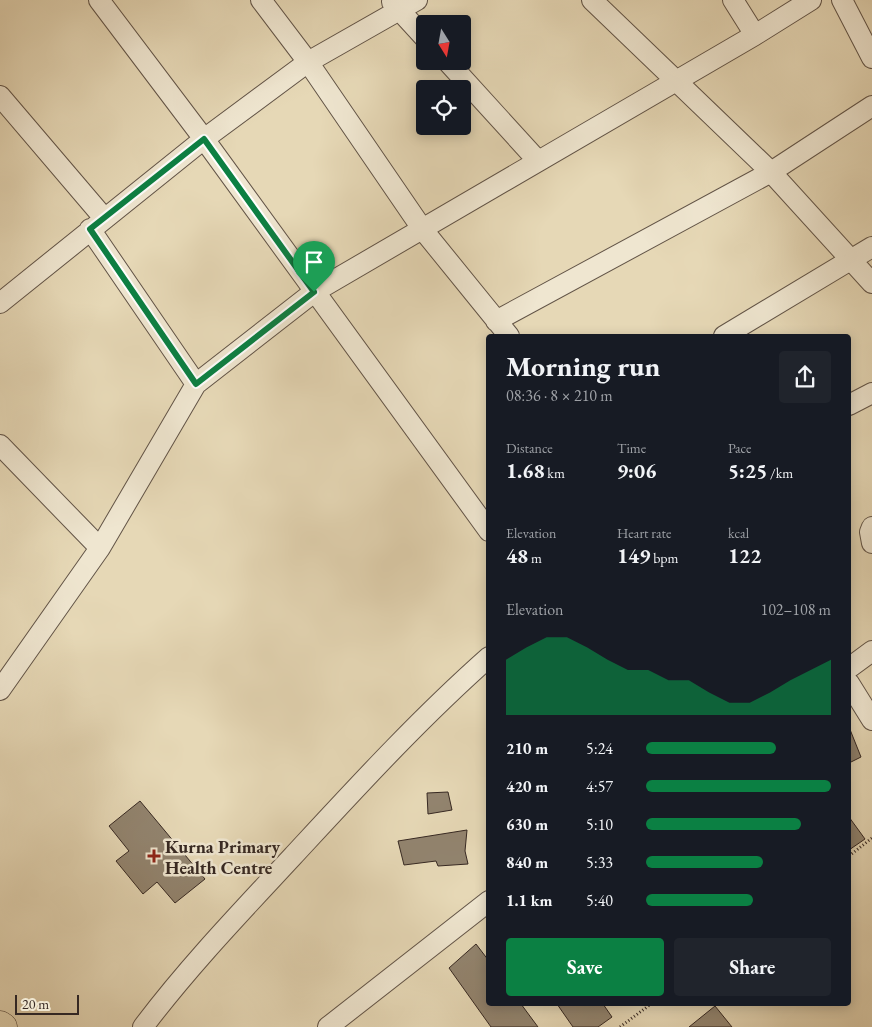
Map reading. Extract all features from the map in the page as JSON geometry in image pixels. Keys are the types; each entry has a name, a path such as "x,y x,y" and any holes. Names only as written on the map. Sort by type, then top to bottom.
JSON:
{"street":[{"path":"99,0 204,139 486,527"},
{"path":"261,0 308,62 423,230 507,334"},
{"path":"0,303 97,223 204,139 308,62 395,5 417,0"},
{"path":"592,0 771,172 872,283"},
{"path":"733,0 755,35"},
{"path":"0,690 100,548 196,384 314,292 755,35 811,0"},
{"path":"842,0 872,58"},
{"path":"395,5 416,28"},
{"path":"455,70 538,161"},
{"path":"0,96 97,223 196,384"},
{"path":"496,321 771,172 872,106"},
{"path":"727,334 872,247"},
{"path":"851,404 872,392"},
{"path":"0,445 100,548"},
{"path":"872,527 870,532 872,543"},
{"path":"851,667 872,651"},
{"path":"143,1027 192,966 363,780 458,684 486,659"},
{"path":"851,686 872,720"},
{"path":"328,1027 486,903"}],"path":[{"path":"851,854 872,838"},
{"path":"620,1027 648,1006"}],"building":[{"path":"851,732 861,757 851,762"},
{"path":"448,792 452,810 428,814 427,793"},
{"name":"Kurna Primary Health Centre","path":"140,801 205,879 175,903 157,882 143,894 116,861 129,851 109,826"},
{"path":"851,820 865,839 851,849"},
{"path":"467,830 465,851 468,864 438,866 436,861 404,865 398,841"},
{"path":"476,944 486,957 486,1006 522,1006 538,1027 491,1027 449,968"},
{"path":"558,1006 604,1006 612,1017 598,1027 573,1027"},
{"path":"715,1006 732,1027 689,1027"}],"place":[{"name":"Kurna Primary Health Centre","path":"154,856"}],"route":[{"path":"204,139 314,292 196,384 90,229 204,139"}]}
